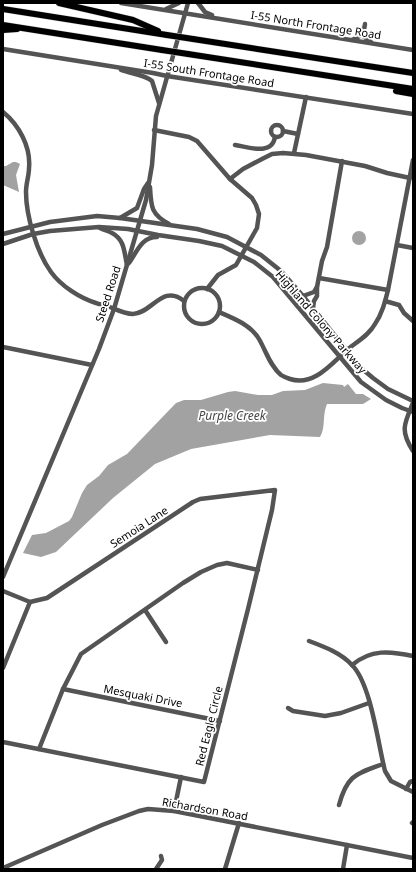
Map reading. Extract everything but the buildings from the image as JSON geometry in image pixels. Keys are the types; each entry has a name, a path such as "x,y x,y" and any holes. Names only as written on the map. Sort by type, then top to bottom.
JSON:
{"highway":[{"path":"59,3 133,20 167,35"},
{"path":"3,9 413,73"},
{"path":"3,25 413,90"},
{"path":"3,30 24,28"},
{"path":"338,78 413,94"}],"street":[{"name":"I-55 North Frontage Road","path":"121,3 413,50"},
{"path":"164,9 179,3"},
{"name":"Steed Road","path":"3,577 114,309 140,221 150,180 154,130 159,103 188,3"},
{"path":"198,3 205,12 218,18"},
{"path":"352,40 360,36 364,24 363,36 372,43"},
{"name":"I-55 South Frontage Road","path":"3,49 413,114"},
{"path":"114,67 131,74 148,78 154,85 159,103"},
{"path":"294,153 306,98"},
{"path":"3,112 14,122 22,136 28,154 30,168 26,190 31,226 37,248 51,273 62,284 86,299 133,314 141,313 161,297 175,296 184,300"},
{"path":"275,137 271,132 271,128 274,125 280,125 283,131"},
{"path":"154,130 189,137 197,141 230,179 252,198 258,210 258,225 236,265 218,275 207,289"},
{"path":"283,131 298,134"},
{"path":"275,137 281,135 283,131"},
{"path":"235,145 264,149 273,144 275,137"},
{"path":"230,179 243,169 268,156 279,153 294,153 342,161 410,178"},
{"path":"219,312 244,325 259,339 274,367 282,376 294,380 306,380 318,376 372,329 380,317 388,290 411,186 410,178 413,160"},
{"path":"313,308 314,301 317,296 317,287 322,262 327,247 342,161"},
{"path":"120,218 137,208 144,189 150,180"},
{"path":"150,180 151,202 153,209 156,215 171,225"},
{"name":"Highland Colony Parkway","path":"3,234 31,226 97,216 171,225 211,232 232,239 261,255 281,271 360,367 388,389 413,402"},
{"path":"99,227 111,232 122,242 125,249 127,266"},
{"name":"Highland Colony Parkway","path":"3,244 33,234 65,229 99,227 128,229 199,240 222,246 242,255 262,268 281,286 355,376 374,392 395,405 411,411"},
{"path":"127,266 137,249 144,241 153,237 168,236"},
{"path":"397,245 413,248"},
{"path":"319,278 388,290"},
{"path":"303,296 314,292 317,287"},
{"path":"195,289 207,289 214,292 219,298 219,312 215,319 208,324 193,322 188,318 184,311 184,300 189,293 195,289"},
{"path":"385,301 399,305 404,313 413,321"},
{"path":"3,347 92,365"},
{"path":"413,402 411,411 406,418 405,435 406,441 413,451"},
{"name":"Semoia Lane","path":"30,602 46,598 193,502 200,499 275,490 272,510"},
{"name":"Red Eagle Circle","path":"3,742 204,782 272,510"},
{"path":"39,749 63,689 81,654 201,572 228,563 258,570"},
{"path":"3,591 30,602 3,668"},
{"path":"144,610 166,642"},
{"path":"310,641 340,654 358,673 369,703 385,771 391,781 413,792"},
{"path":"352,665 360,658 382,652 413,656"},
{"name":"Mesquaki Drive","path":"63,689 220,721"},
{"path":"288,708 293,711 324,716 341,713 369,703"},
{"path":"339,806 346,785 354,776 383,764"},
{"path":"174,811 181,777"},
{"path":"406,789 410,782 413,781"},
{"name":"Richardson Road","path":"3,868 102,825 138,811 148,809 174,811 239,823 413,858"},
{"path":"225,869 239,823"},
{"path":"343,869 347,845"},
{"path":"156,869 162,860 161,856"}],"water":[{"path":"13,162 20,164 16,175 19,192 3,185 3,166"},
{"path":"356,231 362,231 366,235 366,241 362,245 356,245 352,241 352,235"},
{"name":"Purple Creek","path":"323,383 343,385 344,387 348,384 356,394 363,394 371,399 363,404 327,404 323,429 320,437 270,435 191,449 155,464 113,498 56,552 41,557 23,553 32,535 46,533 69,521 87,485 99,476 108,465 127,454 176,403 184,400 201,400 235,391 258,395 272,395 283,391 305,390"}]}
